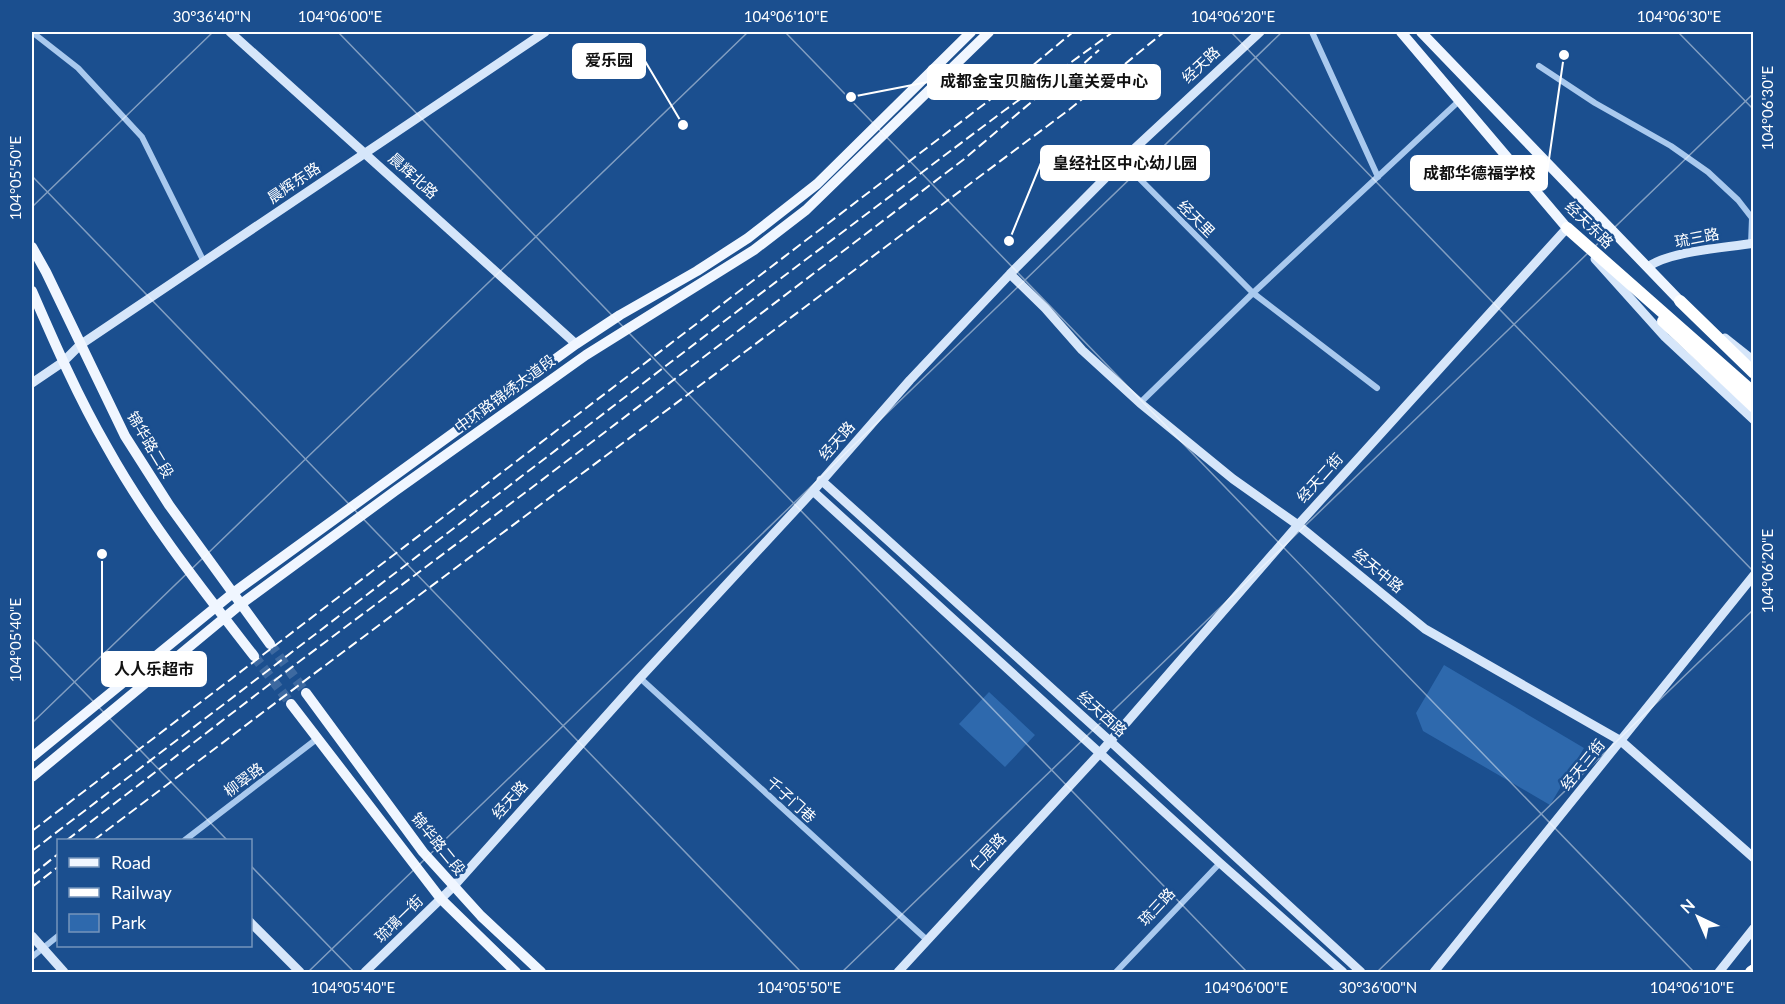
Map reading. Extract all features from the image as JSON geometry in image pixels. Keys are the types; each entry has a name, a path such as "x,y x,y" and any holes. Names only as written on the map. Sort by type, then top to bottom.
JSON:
{"highway":[{"name":"经天东路","path":"1567,228 1754,393"},
{"path":"1623,278 1673,332 1754,407"},
{"name":"经天东路","path":"1680,301 1754,373"}],"main road":[{"name":"中环路锦绣大道段","path":"32,757 233,593 576,344 620,315 697,271 790,206 817,184 971,32"},
{"name":"中环路锦绣大道段","path":"32,777 241,604 395,491 586,355 754,250 806,210 989,32"},
{"name":"经天东路","path":"1401,32 1567,228"},
{"name":"经天东路","path":"1421,32 1680,301"},
{"name":"锦华路二段","path":"32,247 125,436 169,505 270,644"},
{"path":"32,291 63,362 107,448 152,518 254,656"},
{"name":"锦华路二段","path":"306,693 423,852 481,916 541,972"},
{"name":"锦华路二段","path":"291,704 441,899 516,972"}],"street":[{"path":"32,32 78,68 142,137 204,262"},
{"name":"晨辉北路","path":"230,32 576,344"},
{"name":"晨辉东路","path":"32,383 63,362 80,345 545,32"},
{"name":"经天路","path":"453,887 640,678 813,491 910,380 1010,274 1122,161 1260,32"},
{"path":"1312,32 1378,177"},
{"path":"1539,66 1595,103 1671,146 1708,172 1738,200 1752,218 1752,244"},
{"path":"1140,403 1253,293 1459,101"},
{"name":"经天里","path":"1122,161 1253,293 1377,388"},
{"path":"1567,228 1665,337 1754,420"},
{"name":"经天二街","path":"1100,753 1298,525 1567,228"},
{"name":"琉三路","path":"1648,267 1656,262 1697,251 1752,244"},
{"name":"经天中路","path":"1010,274 1045,308 1082,350 1140,403 1233,479 1298,525 1425,629 1621,741 1754,858"},
{"path":"1680,301 1754,361"},
{"name":"经天西路","path":"821,480 1360,972"},
{"name":"经天西路","path":"813,491 1220,863 1343,972"},
{"name":"经天三街","path":"1434,972 1754,575"},
{"name":"千子门巷","path":"640,678 927,940"},
{"name":"柳翠路","path":"186,839 318,738"},
{"name":"仁居路","path":"898,972 1100,753"},
{"name":"琉三路","path":"1116,972 1220,863"},
{"name":"琉璃一街","path":"365,972 453,887"},
{"path":"252,924 300,972"},
{"path":"1719,972 1754,928"},
{"path":"32,936 64,972"},
{"path":"32,957 57,937"}],"green space":[{"path":"1444,665 1584,748 1550,805 1423,731 1416,713"},
{"path":"989,692 1035,735 1005,767 959,724"}],"tunnel":[{"path":"270,644 306,693"},
{"path":"254,656 291,704"}],"railway":[{"path":"32,831 1008,86 1073,32"},
{"path":"32,851 752,300 1113,32"},
{"path":"95,839 1070,109 1164,32"},
{"path":"1052,92 1099,50"},
{"path":"68,839 963,160 1055,82"},
{"path":"32,875 57,855"},
{"path":"32,887 57,868"}],"place":[{"name":"成都华德福学校","path":"1564,55"},
{"name":"成都金宝贝脑伤儿童关爱中心","path":"851,97"},
{"name":"爱乐园","path":"683,125"},
{"name":"皇经社区中心幼儿园","path":"1009,241"},
{"name":"人人乐超市","path":"102,554"}]}
